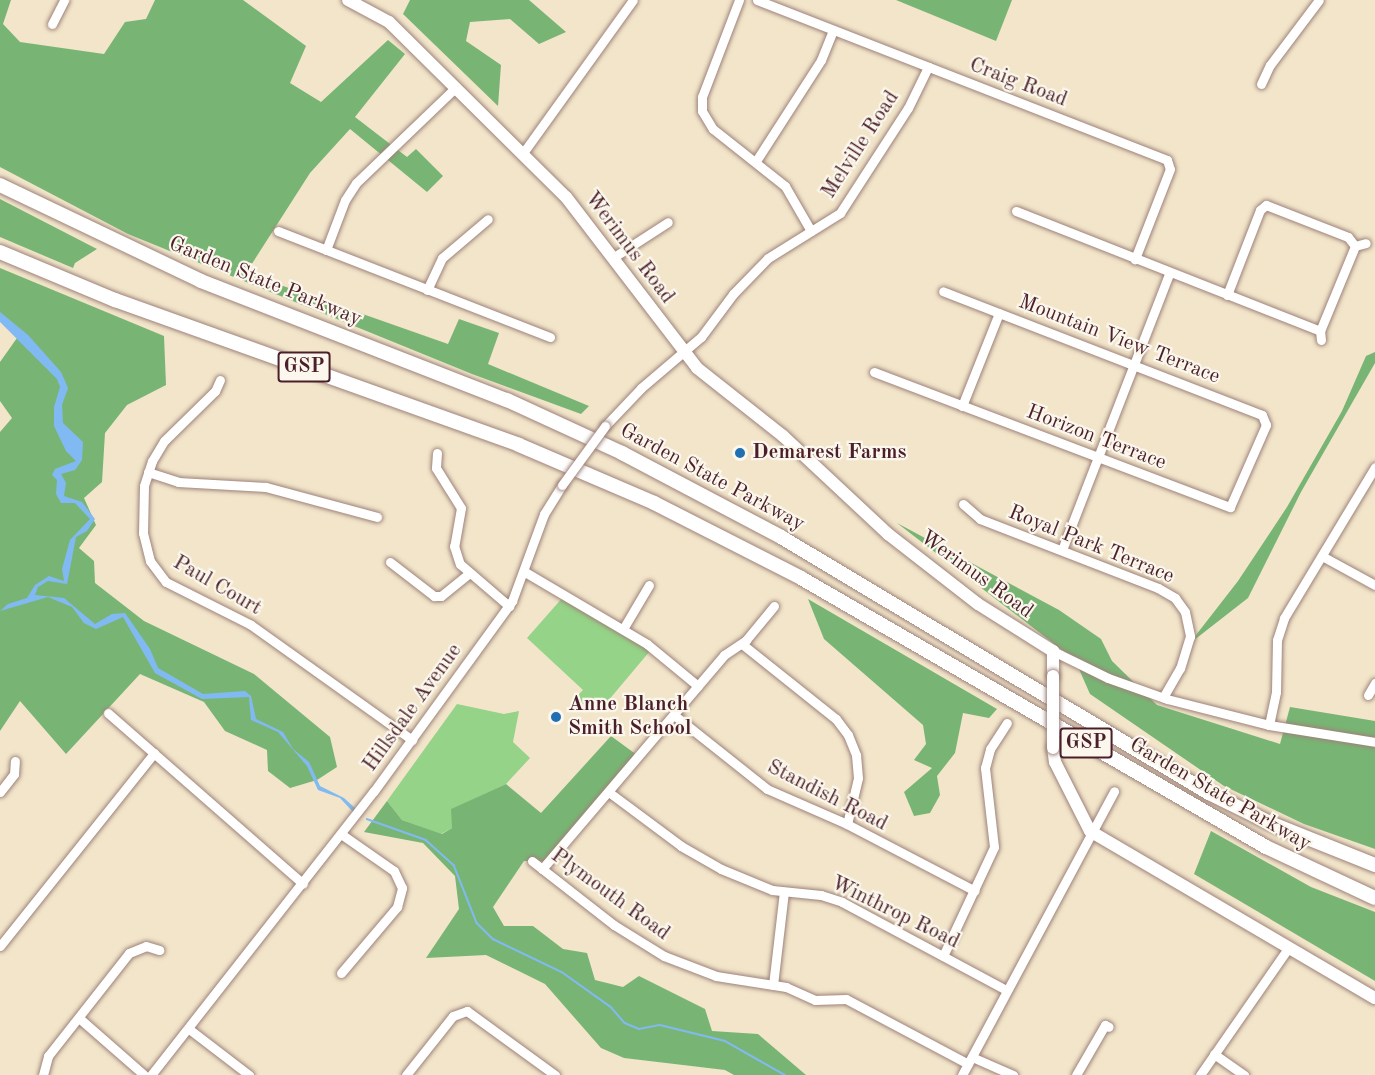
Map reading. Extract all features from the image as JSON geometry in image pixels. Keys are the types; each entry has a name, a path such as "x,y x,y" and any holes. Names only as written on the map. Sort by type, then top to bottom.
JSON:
{"highway":[{"name":"Garden State Parkway","path":"0,185 201,281 507,400 642,462 781,537 1209,793 1301,836 1375,865"},
{"name":"Garden State Parkway","path":"0,252 114,300 519,445 674,512 801,578 1266,847 1375,898"}],"main road":[{"name":"Werimus Road","path":"348,0 389,22 523,153 580,213 684,354 713,382 781,435 888,534 978,604 1053,651"},
{"path":"1053,651 1053,748 1058,767 1090,831 1375,998"}],"street":[{"path":"52,24 64,0"},
{"path":"523,153 633,0"},
{"path":"739,0 701,104 708,124 756,161 791,194 811,231"},
{"name":"Craig Road","path":"757,0 1167,160 1170,169 1135,258"},
{"path":"1261,84 1270,65 1319,0"},
{"path":"756,161 821,60 833,31"},
{"name":"Melville Road","path":"684,354 756,269 832,219 846,205 908,108 928,68"},
{"path":"326,250 345,200 356,183 456,87"},
{"path":"1227,295 1260,210 1266,205 1348,237 1355,246"},
{"path":"1016,211 1227,295 1320,336 1355,246"},
{"path":"427,290 442,258 488,219"},
{"path":"614,257 668,222"},
{"path":"278,231 550,337"},
{"path":"1355,246 1366,243"},
{"path":"1062,550 1170,272"},
{"name":"Mountain View Terrace","path":"943,291 1262,415 1266,425 1261,434"},
{"path":"962,406 999,313"},
{"name":"Hillsdale Avenue","path":"150,1075 303,884 412,740 508,606 525,572 541,521 562,485 604,426 641,388 684,354"},
{"name":"Horizon Terrace","path":"874,372 1097,459 1230,507 1261,434"},
{"name":"Paul Court","path":"220,380 215,391 164,441 147,472 143,533 150,561 158,574 184,592 251,625 412,740"},
{"path":"437,453 436,468 461,508 454,546 468,574 508,606"},
{"path":"1269,725 1276,692 1280,630 1375,466"},
{"path":"147,472 178,482 266,487 377,517"},
{"name":"Royal Park Terrace","path":"963,504 981,519 1158,588 1180,604 1188,620 1190,639 1163,698"},
{"path":"1322,555 1375,585"},
{"path":"390,562 412,575 434,597 441,596 468,574"},
{"path":"525,572 623,629 698,686"},
{"path":"623,629 649,585"},
{"path":"542,869 610,793 724,655 742,644 774,606"},
{"path":"742,644 836,719 848,735 856,755 858,778 847,824"},
{"path":"1053,651 1108,678 1163,698 1269,725 1375,742"},
{"path":"1368,695 1375,683"},
{"path":"108,712 303,884"},
{"name":"Standish Road","path":"675,715 767,789 847,824 975,891"},
{"path":"943,956 992,856 996,838 984,788 985,768 990,749 1007,723"},
{"path":"0,946 154,753"},
{"path":"0,792 14,774 15,761"},
{"path":"962,1075 1090,831 1114,791"},
{"name":"Winthrop Road","path":"610,793 700,858 761,887 831,898 1006,990"},
{"path":"341,834 394,872 402,888 397,907 341,973"},
{"name":"Plymouth Road","path":"532,861 623,931 664,956 716,976 795,989 815,1000 846,999 970,1060 1013,1075"},
{"path":"773,986 784,891"},
{"path":"43,1075 48,1056 133,950 146,946 159,950"},
{"path":"1200,1075 1289,947"},
{"path":"410,1074 450,1019 462,1011 472,1013 555,1075"},
{"path":"79,1018 144,1075"},
{"path":"1076,1075 1105,1025 1109,1027"},
{"path":"189,1029 249,1075"},
{"path":"1214,1054 1244,1075"}],"green space":[{"path":"0,0 11,0 3,24 20,42 104,54 125,22 146,19 155,0 243,0 306,46 290,83 321,102 388,40 405,54 355,117 407,157 416,149 443,176 427,192 350,129 310,173 246,273 448,344 459,319 499,333 488,364 589,406 581,414 472,374 128,234 0,167"},
{"path":"410,0 529,0 566,32 539,44 510,19 470,22 466,41 501,65 498,106 403,14"},
{"path":"896,0 1012,0 996,41"},
{"path":"0,199 97,249 75,263 73,268 0,237"},
{"path":"0,268 164,336 166,385 127,405 105,433 102,482 84,498 96,525 79,548 94,561 95,583 144,621 254,674 330,737 337,767 317,780 290,788 268,771 267,750 225,731 204,702 140,674 66,754 20,701 0,731 0,432 12,418 0,401 0,362 17,338 0,319"},
{"path":"1375,352 1375,363 1301,492 1248,598 1189,644 1238,581 1287,507 1342,411 1366,356"},
{"path":"897,523 1059,610 1101,639 1112,661 1157,705 1280,744 1290,707 1375,721 1375,849 1304,824 1224,786 1090,694 1075,660"},
{"path":"564,596 650,651 602,708 595,702 589,709 576,697 583,690 527,638"},
{"path":"808,599 997,709 989,718 963,713 955,753 937,776 940,795 930,813 914,816 904,792 932,768 914,760 926,744 923,725 824,639"},
{"path":"457,704 504,714 519,711 513,742 530,758 506,784 452,809 452,828 441,834 402,820 387,801"},
{"path":"611,736 641,758 553,861 524,861 493,907 504,926 533,926 563,949 587,953 595,980 623,987 639,976 705,1009 712,1031 758,1034 806,1075 734,1075 725,1070 624,1058 601,1048 545,984 486,955 426,958 459,909 455,876 423,843 364,832 387,801 402,820 442,834 452,828 451,809 506,784 541,813"},
{"path":"1211,831 1311,887 1375,912 1375,981 1194,874"}],"water":[{"path":"0,312 28,335 61,372 68,388 62,405 63,423 83,442 82,460 75,470 61,474 66,483 64,496 82,502 95,519 87,531 76,537 67,584 48,581 38,587 35,595 64,598 95,624 112,614 125,613 150,649 158,668 203,694 245,691 251,696 256,719 283,732 293,749 309,762 320,786 344,798 356,809 353,812 340,798 318,790 307,766 278,732 251,720 249,697 202,699 155,673 123,617 96,629 84,623 72,607 48,597 0,611 8,604 27,598 35,585 49,576 64,581 62,569 70,540 90,519 75,503 61,503 56,494 57,480 52,475 55,469 76,461 66,451 54,426 54,407 60,387 57,379 0,322"}],"waterway":[{"path":"367,819 426,840 454,865 477,923 493,939 562,972 611,1007 625,1023 639,1029 660,1025 725,1041 785,1075"}],"place":[{"name":"Demarest Farms","path":"740,453"},
{"name":"Anne Blanch Smith School","path":"556,717"}]}
